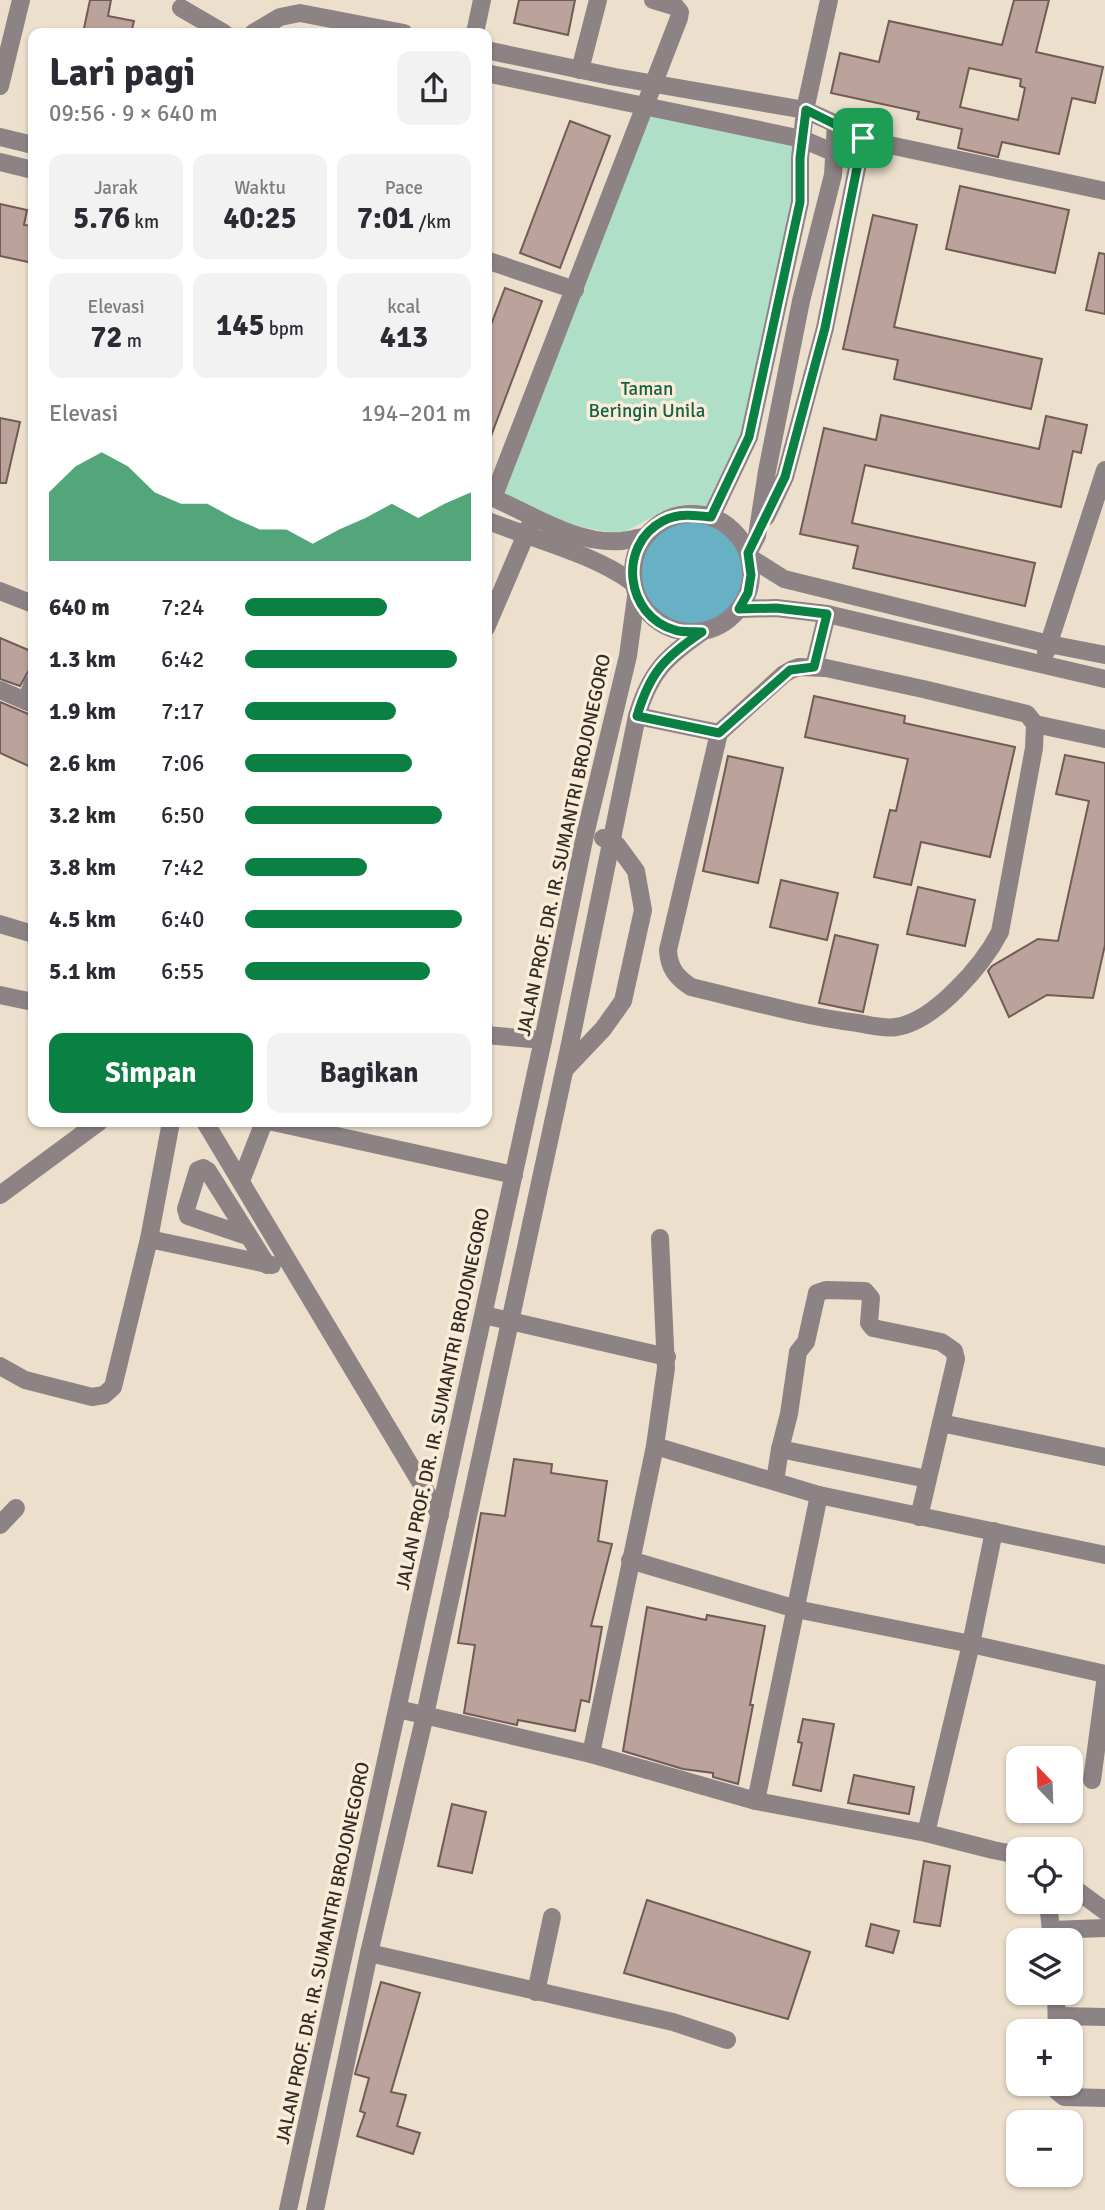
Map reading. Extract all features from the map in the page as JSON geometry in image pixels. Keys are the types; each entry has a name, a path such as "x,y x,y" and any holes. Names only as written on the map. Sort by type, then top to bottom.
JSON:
{"street":[{"path":"0,86 21,0"},
{"path":"476,28 482,0"},
{"path":"580,71 598,0"},
{"path":"492,491 575,290 669,47 680,12 676,7 653,0"},
{"path":"711,517 749,437 800,202 802,139 806,110 829,0"},
{"path":"180,3 217,28"},
{"path":"261,28 280,17 300,13 378,28"},
{"path":"492,51 580,71 806,110 880,144 1105,191"},
{"path":"492,74 802,139 835,153"},
{"path":"757,536 767,471 801,301 830,188 836,124"},
{"path":"0,137 28,144"},
{"path":"748,555 785,477 825,328 863,138"},
{"path":"0,162 28,169"},
{"path":"492,262 575,290"},
{"path":"1042,666 1105,470"},
{"path":"492,497 573,533 596,539 622,541 644,537"},
{"path":"315,2210 570,1044 637,716 657,670 682,646 702,632 729,619 739,609 748,593 751,575 748,555 739,537 727,525 711,517 687,514 663,521 644,537 636,551 632,567 635,590"},
{"path":"492,614 532,517"},
{"path":"492,522 617,571 635,590 652,618 676,631 702,632"},
{"path":"748,555 783,579 1049,644 1105,655"},
{"name":"JALAN PROF. DR. IR. SUMANTRI BROJONEGORO","path":"288,2210 484,1315 585,835 628,656 635,590"},
{"path":"0,591 28,602"},
{"path":"739,609 776,608 827,614 1105,679"},
{"path":"814,667 827,614"},
{"path":"1035,724 1034,748 1000,932 992,949 977,968 918,1021 894,1028 834,1020 691,987 677,978 669,963 668,950 719,733 790,670 814,667 923,688 1027,714 1035,724 1105,738"},
{"path":"0,690 28,701"},
{"path":"637,716 719,733"},
{"path":"564,1071 603,1029 623,1001 643,910 636,872 617,845 609,848 585,835"},
{"path":"0,925 28,933"},
{"path":"0,995 28,1001"},
{"path":"492,1036 543,1040"},
{"path":"0,1195 92,1127"},
{"path":"0,1366 25,1380 92,1397 104,1395 113,1387 149,1239 170,1127"},
{"path":"208,1127 440,1515"},
{"path":"241,1181 262,1127"},
{"path":"296,1127 514,1175"},
{"path":"247,1236 267,1265"},
{"path":"591,1754 655,1446 667,1357 660,1238"},
{"path":"149,1239 267,1265 290,1266"},
{"path":"775,1481 798,1352 806,1342 817,1293 826,1290 865,1291 871,1298 869,1323 873,1328 941,1342 954,1351 956,1359 919,1517"},
{"path":"484,1315 667,1357"},
{"path":"941,1423 1105,1457"},
{"path":"655,1446 819,1495 1105,1555"},
{"path":"780,1449 927,1479"},
{"path":"756,1801 819,1495"},
{"path":"0,1525 16,1507"},
{"path":"926,1833 971,1644 994,1531"},
{"path":"630,1560 796,1609 1105,1674"},
{"path":"1091,1780 1105,1683"},
{"path":"398,1709 591,1754 756,1801 926,1833 1006,1853"},
{"path":"1083,1895 1105,1911"},
{"path":"536,1992 552,1917"},
{"path":"1083,1931 1105,1928"},
{"path":"369,1954 673,2022 727,2040"},
{"path":"1083,2020 1105,2017"},
{"path":"1064,2096 1105,2098"}],"green space":[{"name":"Taman Beringin Unila","path":"645,111 790,139 800,159 748,435 712,509 688,507 661,512 621,534 553,522 499,495"}],"water":[{"path":"693,519 713,523 731,534 742,552 746,572 742,592 731,610 713,621 693,625 673,621 655,610 644,592 640,572 644,552 655,534 673,523"}],"building":[{"path":"90,0 111,0 108,16 134,21 132,28 84,28"},
{"path":"519,0 575,0 568,35 514,23"},
{"path":"1014,0 1049,0 1036,52 1103,67 1095,103 1072,98 1059,154 1002,142 998,157 958,148 962,129 917,119 919,112 831,93 840,53 879,62 889,21 1002,45","holes":["969,68 1021,79 1020,86 1025,88 1018,120 960,107"]},
{"path":"570,121 610,136 560,268 520,253"},
{"path":"960,186 1069,210 1055,273 946,249"},
{"path":"0,204 27,210 24,225 28,225 28,262 0,256"},
{"path":"873,215 917,225 894,327 1042,359 1031,409 894,379 898,360 843,349"},
{"path":"1099,253 1105,254 1105,314 1086,310"},
{"path":"505,288 542,301 492,433 492,322"},
{"path":"881,415 1039,449 1046,416 1087,425 1081,453 1073,451 1061,507 865,465 852,523 1035,563 1025,606 853,568 858,546 800,534 824,428 876,440"},
{"path":"0,418 20,422 6,483 0,483"},
{"path":"0,638 28,650 28,672 20,686 0,679"},
{"path":"814,696 905,716 904,723 1015,747 990,857 921,842 911,885 874,877 890,810 896,811 908,759 805,737"},
{"path":"0,702 28,714 28,766 0,753"},
{"path":"1065,755 1105,763 1105,945 1093,998 1047,995 1009,1017 988,971 1038,939 1058,941 1089,801 1056,794"},
{"path":"728,756 783,768 758,883 703,871"},
{"path":"781,880 838,893 827,940 770,927"},
{"path":"918,887 975,900 965,946 907,934"},
{"path":"835,935 878,945 863,1012 819,1003"},
{"path":"514,1459 552,1464 551,1473 607,1481 598,1541 612,1544 591,1626 602,1627 589,1702 581,1700 575,1731 518,1720 517,1725 464,1713 475,1645 458,1643 481,1513 505,1516"},
{"path":"647,1607 706,1620 707,1615 765,1626 738,1784 713,1777 713,1773 683,1769 623,1751"},
{"path":"803,1719 834,1724 821,1791 793,1785 802,1743 798,1742"},
{"path":"854,1775 914,1787 909,1814 848,1803"},
{"path":"452,1804 486,1812 472,1873 438,1866"},
{"path":"924,1861 950,1866 940,1926 914,1922"},
{"path":"647,1900 810,1952 788,2019 624,1973"},
{"path":"871,1924 899,1931 893,1953 866,1946"},
{"path":"381,1982 420,1993 391,2092 406,2095 397,2126 420,2133 413,2154 357,2136 365,2113 360,2111 369,2078 355,2074"}],"route":[{"path":"806,110 863,138 825,328 785,477 748,553 751,575 748,593 739,609 776,608 827,614 814,667 799,667 784,674 719,733 637,716 649,682 657,670 682,646 702,632 676,631 652,618 636,597 634,590 632,567 636,551 644,537 663,521 687,514 711,517 749,437 800,202 800,158 806,110"}]}
